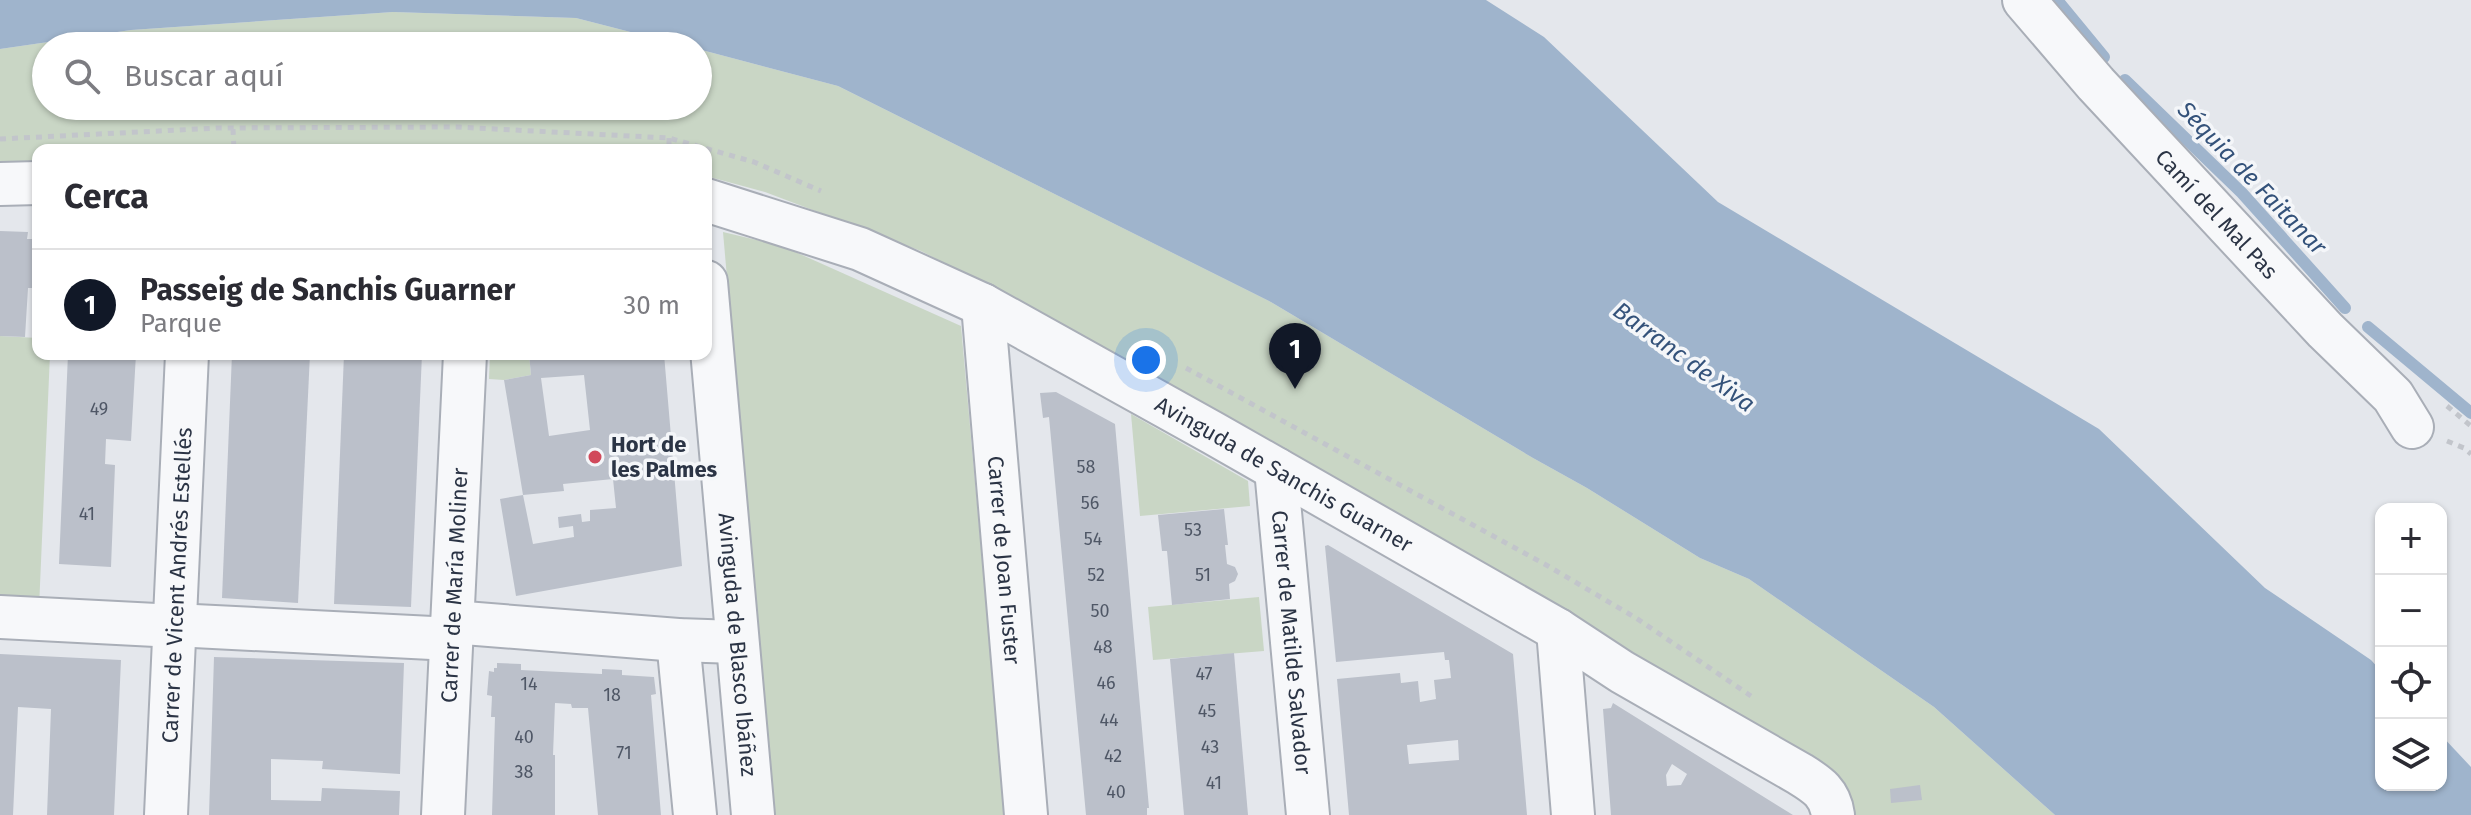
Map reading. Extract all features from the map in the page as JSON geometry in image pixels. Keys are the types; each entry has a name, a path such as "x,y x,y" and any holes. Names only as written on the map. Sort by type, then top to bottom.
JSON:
{"street":[{"name":"Camí del Mal Pas","path":"2024,0 2096,84 2325,330 2393,396 2412,427"},
{"path":"0,184 32,183"},
{"name":"Avinguda de Sanchis Guarner","path":"712,202 860,249 983,305 1558,630 1622,672 1800,774 1826,793 1832,809"},
{"name":"Carrer de Joan Fuster","path":"983,305 1026,815"},
{"name":"Avinguda de Blasco Ibáñez","path":"712,354 753,815"},
{"name":"Carrer de Vicent Andrés Estellés","path":"166,815 187,360"},
{"name":"Carrer de María Moliner","path":"443,815 442,630 464,360"},
{"name":"Carrer de Matilde Salvador","path":"1276,469 1308,815"},
{"path":"0,617 736,642"},
{"path":"1558,630 1573,815"},
{"path":"678,640 695,815"}],"path":[{"path":"0,139 218,128"},
{"path":"233,129 234,144"},
{"path":"669,138 669,144"}],"green space":[{"path":"393,12 576,18 630,32 117,32"},
{"path":"32,44 32,120 712,120 712,53 838,86 1269,301 1700,558 1749,579 1934,707 2055,815 1851,815 1562,615 1339,482 1054,319 921,251 765,192 712,178 712,144 32,144 32,161 0,162 0,49"},
{"path":"723,232 782,246 961,326 1005,815 774,815"},
{"path":"0,336 32,338 32,360 50,360 39,608 0,607"},
{"path":"490,360 530,360 531,375 504,380 489,379"},
{"path":"1131,414 1248,481 1250,506 1140,516"},
{"path":"1259,597 1264,651 1153,660 1148,607"}],"water":[{"name":"Barranc de Xiva","path":"0,0 1486,0 1544,37 1718,202 2099,429 2265,588 2375,664 2375,791 2447,791 2447,741 2471,767 2471,815 2055,815 1934,707 1749,579 1700,558 1269,301 838,86 712,53 712,32 630,32 576,18 393,12 117,32 32,32 32,44 0,49"}],"building":[{"path":"0,231 28,232 27,239 32,239 32,288 28,288 25,337 0,336"},
{"path":"68,360 136,360 131,441 106,439 105,464 115,465 111,567 59,564"},
{"path":"232,360 310,360 298,603 222,598"},
{"path":"344,360 422,360 411,607 334,604"},
{"name":"Hort de les Palmes","path":"530,360 665,360 682,566 516,596 500,499 523,495 504,380 531,375","holes":["584,375 590,430 549,436 541,378","613,479 616,508 590,510 590,521 582,522 581,514 558,517 559,528 573,526 574,537 533,544 523,495 564,491 563,484"]},
{"path":"1056,392 1115,424 1149,808 1147,815 1086,815 1049,417 1043,418 1040,393"},
{"path":"1224,509 1227,564 1235,567 1238,574 1235,581 1229,584 1230,599 1172,605 1167,551 1162,551 1158,515"},
{"path":"1325,546 1513,654 1527,815 1349,815 1337,679 1400,673 1401,683 1418,681 1420,702 1436,699 1434,680 1451,678 1449,660 1445,660 1444,652 1336,662","holes":["1458,740 1459,760 1409,764 1407,745"]},
{"path":"1234,653 1248,815 1184,815 1170,659"},
{"path":"0,654 121,660 114,815 47,815 51,709 18,707 13,815 0,815"},
{"path":"214,657 404,663 400,774 322,769 323,761 271,759 271,800 321,801 322,788 400,791 399,815 209,815"},
{"path":"497,663 521,664 521,670 602,674 602,669 622,670 622,675 654,677 656,694 651,695 661,815 598,815 588,708 555,703 555,815 492,815 495,717 491,717 492,696 487,695 489,671 494,672"},
{"path":"1613,703 1793,815 1611,815 1603,709 1611,708","holes":["1672,764 1687,774 1681,785 1667,786 1666,775"]},
{"path":"1920,785 1922,800 1891,803 1890,789"}],"waterway":[{"name":"Séquia de Faitanar","path":"2057,0 2104,57"},
{"name":"Séquia de Faitanar","path":"2125,80 2242,193 2345,308"},
{"name":"Séquia de Faitanar","path":"2368,327 2471,413"}],"place":[{"name":"Passeig de Sanchis Guarner","path":"1295,389"},
{"name":"Hort de les Palmes","path":"595,457"}]}
